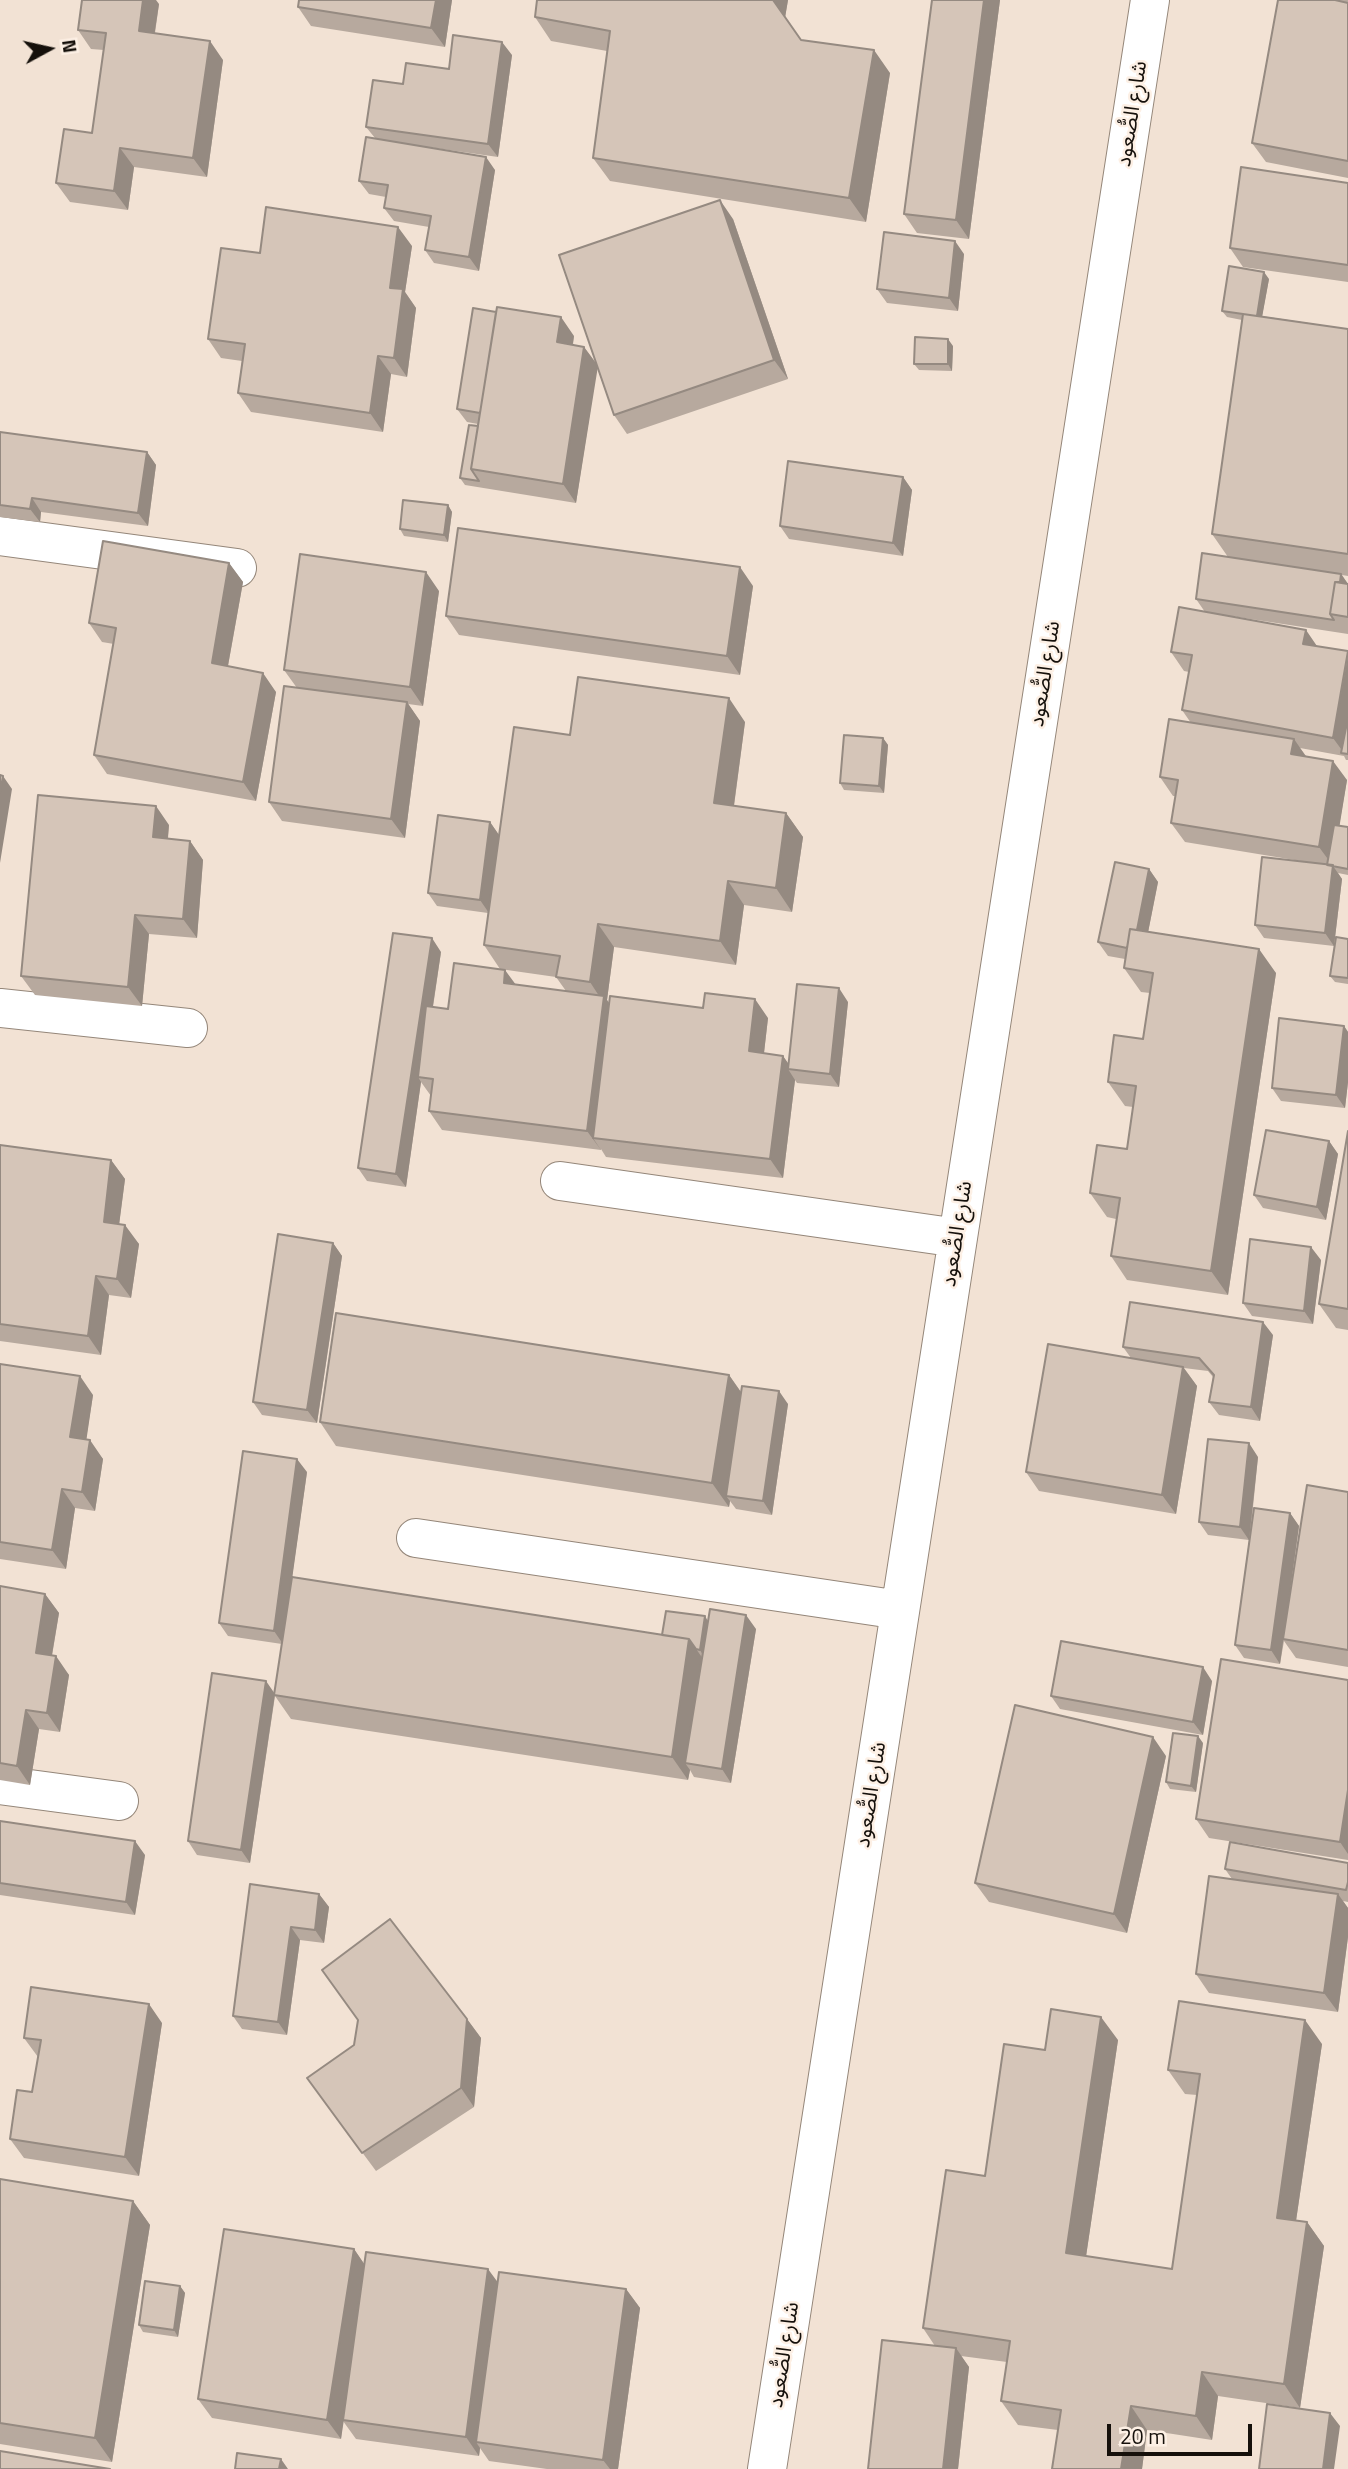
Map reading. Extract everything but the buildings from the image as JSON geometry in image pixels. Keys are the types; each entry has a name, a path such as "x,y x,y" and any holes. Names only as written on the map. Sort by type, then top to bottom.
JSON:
{"street":[{"name":"شارع الصُّعود","path":"767,2469 1150,0"},
{"path":"0,536 237,568"},
{"path":"0,1008 188,1028"},
{"path":"560,1181 958,1238"},
{"path":"416,1538 900,1611"},
{"path":"0,1785 119,1801"}]}
